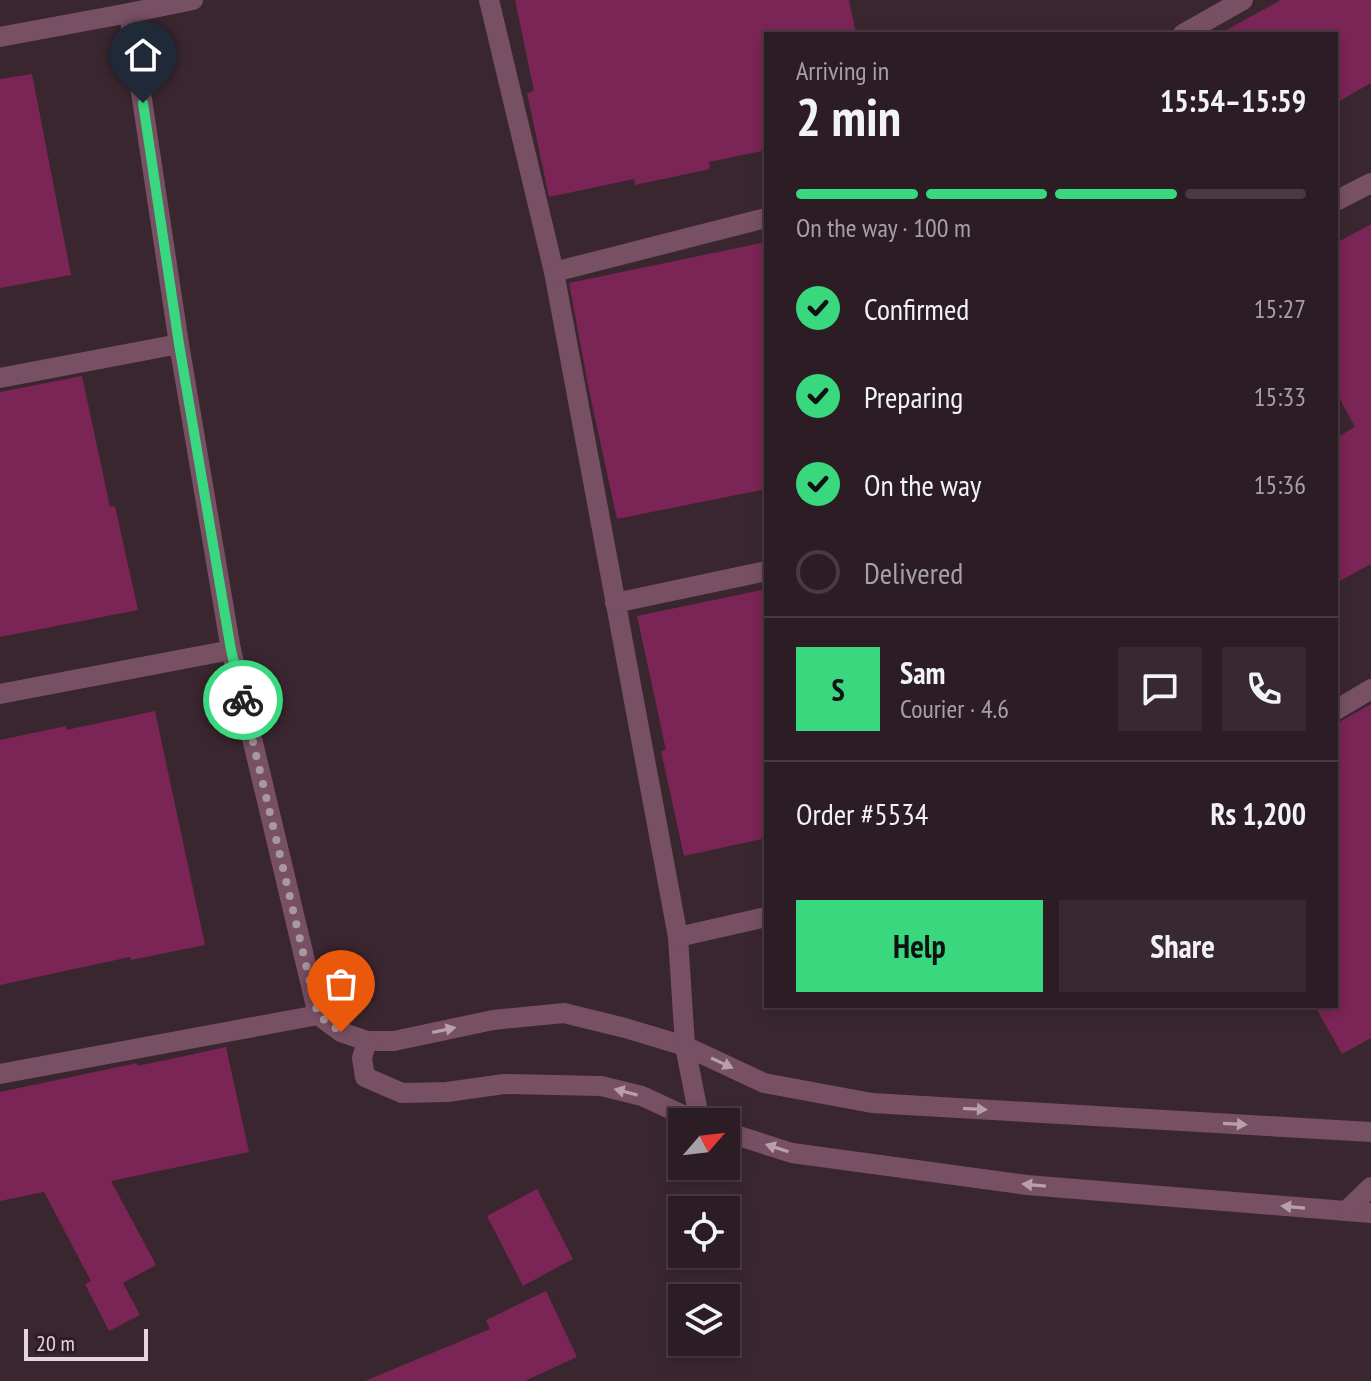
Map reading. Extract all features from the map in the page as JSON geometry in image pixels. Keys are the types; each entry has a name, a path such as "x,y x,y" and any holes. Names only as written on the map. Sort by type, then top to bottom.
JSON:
{"street":[{"path":"0,37 193,0"},
{"path":"489,0 554,272 678,937 685,1046 696,1108"},
{"path":"1187,32 1243,0"},
{"path":"129,13 179,344 231,650 318,1015 341,1032 367,1041 394,1041 493,1020 564,1013 685,1046 764,1083 872,1103 1371,1132"},
{"path":"1338,200 1371,183"},
{"path":"554,272 764,219"},
{"path":"0,378 179,344"},
{"path":"615,603 764,571"},
{"path":"0,694 231,650"},
{"path":"1338,709 1371,689"},
{"path":"678,937 764,917"},
{"path":"0,1074 318,1015"},
{"path":"367,1041 362,1058 365,1077 402,1093 447,1092 504,1084 601,1086 642,1096 668,1108"},
{"path":"740,1136 792,1153 1027,1185 1371,1213"},
{"path":"1346,1211 1371,1187"}],"building":[{"path":"515,0 849,0 856,32 764,32 764,150 709,162 710,169 635,185 634,179 549,197 527,93 534,91"},
{"path":"1281,0 1371,0 1371,83 1338,102 1338,32 1223,32"},
{"path":"32,74 71,275 0,288 0,79"},
{"path":"1371,224 1371,564 1338,582 1338,437 1355,427 1338,396 1338,242"},
{"path":"764,242 764,489 617,519 569,283"},
{"path":"82,376 110,507 115,506 138,610 0,637 0,392"},
{"path":"764,589 764,838 684,856 661,751 666,750 637,616"},
{"path":"1371,704 1371,1038 1342,1054 1316,1008 1338,1008 1338,723"},
{"path":"155,711 205,945 131,960 130,957 0,985 0,740"},
{"path":"226,1047 249,1152 111,1181 156,1265 123,1283 140,1315 109,1331 85,1284 91,1281 44,1192 0,1201 0,1092"},
{"path":"537,1189 573,1259 523,1286 487,1216"},
{"path":"546,1291 577,1357 525,1381 365,1381 490,1329 486,1320"}],"way so far":[{"path":"243,700 318,1015 341,1032"}],"route":[{"path":"143,103 179,344 231,650 243,700"}]}
